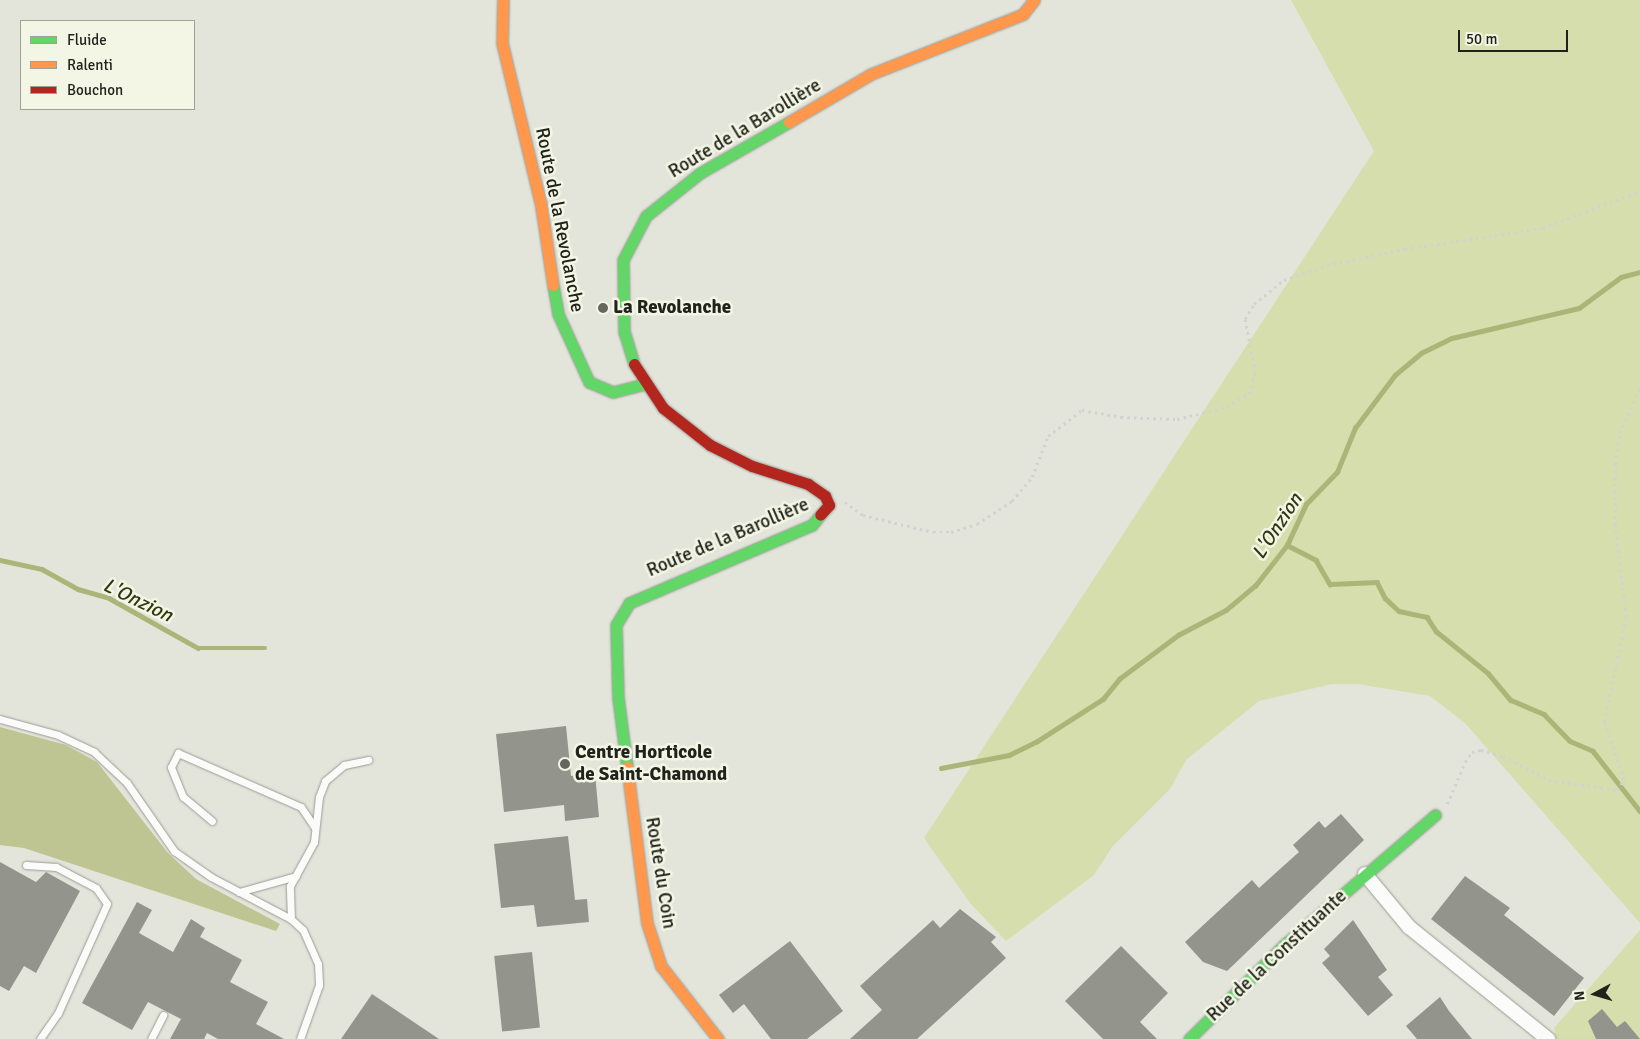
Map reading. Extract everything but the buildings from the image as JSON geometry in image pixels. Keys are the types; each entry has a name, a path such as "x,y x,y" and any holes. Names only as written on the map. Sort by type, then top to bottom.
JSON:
{"main road":[{"name":"Route de la Revolanche","path":"504,0 502,43 541,206 561,322 589,382 613,392 645,384"},
{"name":"Route de la Barollière","path":"618,693 614,638 629,603 812,525 826,513 829,505 825,496 808,484 752,466 710,445 674,418 645,384 624,332 623,260 646,216 700,173 871,74 1023,14 1034,0"},
{"name":"Route du Coin","path":"618,693 648,923 661,966 718,1039"},
{"name":"Rue de la Constituante","path":"1189,1039 1286,944 1435,815"}],"street":[{"path":"1366,874 1409,928 1548,1039"}],"lane":[{"path":"0,719 58,735 94,752 127,783 174,851 239,892 291,919 303,930 318,964 314,1008 300,1039"},
{"path":"212,821 183,797 171,767 178,753 301,807 315,828"},
{"path":"291,919 289,897 296,876 309,855 326,781 344,765 368,760"},
{"path":"26,865 56,867 96,888 107,904 58,1013 40,1039"},
{"path":"239,892 296,876"},
{"path":"151,1039 163,1015"}],"path":[{"path":"825,496 851,503 863,515 933,532 952,532 977,524 1012,501 1032,477 1048,436 1082,410 1121,418 1177,420 1227,407 1249,394 1255,373 1245,319 1254,304 1284,280 1327,265 1405,249 1543,228 1640,191"},
{"path":"1435,815 1449,802 1472,752 1481,750 1503,756 1549,780 1617,790 1624,780 1604,722 1626,618 1615,525 1616,464 1620,433 1640,387"}],"green space":[{"path":"1291,0 1640,0 1640,923 1465,723 1430,696 1357,684 1332,684 1259,701 1186,760 1170,789 1112,847 1094,875 1006,941 970,903 924,838 1374,151"},
{"path":"0,727 66,745 97,762 168,853 196,879 280,924 276,931 24,848 0,845"},
{"path":"1640,930 1640,1039 1556,1039 1554,1028"}],"waterway":[{"name":"L'Onzion","path":"941,768 1009,755 1036,742 1103,699 1119,679 1178,635 1226,610 1255,586 1287,545 1306,504 1337,472 1355,428 1395,375 1421,353 1452,338 1579,308 1621,277 1640,272"},
{"path":"1287,545 1316,560 1330,584 1377,582 1385,598 1399,611 1427,617 1436,631 1488,673 1511,700 1544,714 1570,741 1593,751 1640,811"},
{"name":"L'Onzion","path":"0,560 42,569 78,589 109,598 198,648 265,648"}],"traffic: fast":[{"path":"634,364 624,332 623,260 646,216 700,173 789,122"},
{"path":"553,285 558,314 589,382 613,392 645,384"},
{"path":"627,767 618,698 616,625 629,603 812,525 820,515"},
{"path":"1189,1039 1285,944 1435,815"}],"traffic: slow":[{"path":"503,0 502,43 541,206 553,285"},
{"path":"789,122 871,74 1023,14 1034,0"},
{"path":"627,767 647,923 661,966 718,1039"}],"traffic: jam":[{"path":"634,364 663,408 710,445 752,466 808,484 825,496 829,505 820,515"}],"place":[{"name":"La Revolanche","path":"603,308"},
{"name":"Centre Horticole de Saint-Chamond","path":"565,764"}]}
